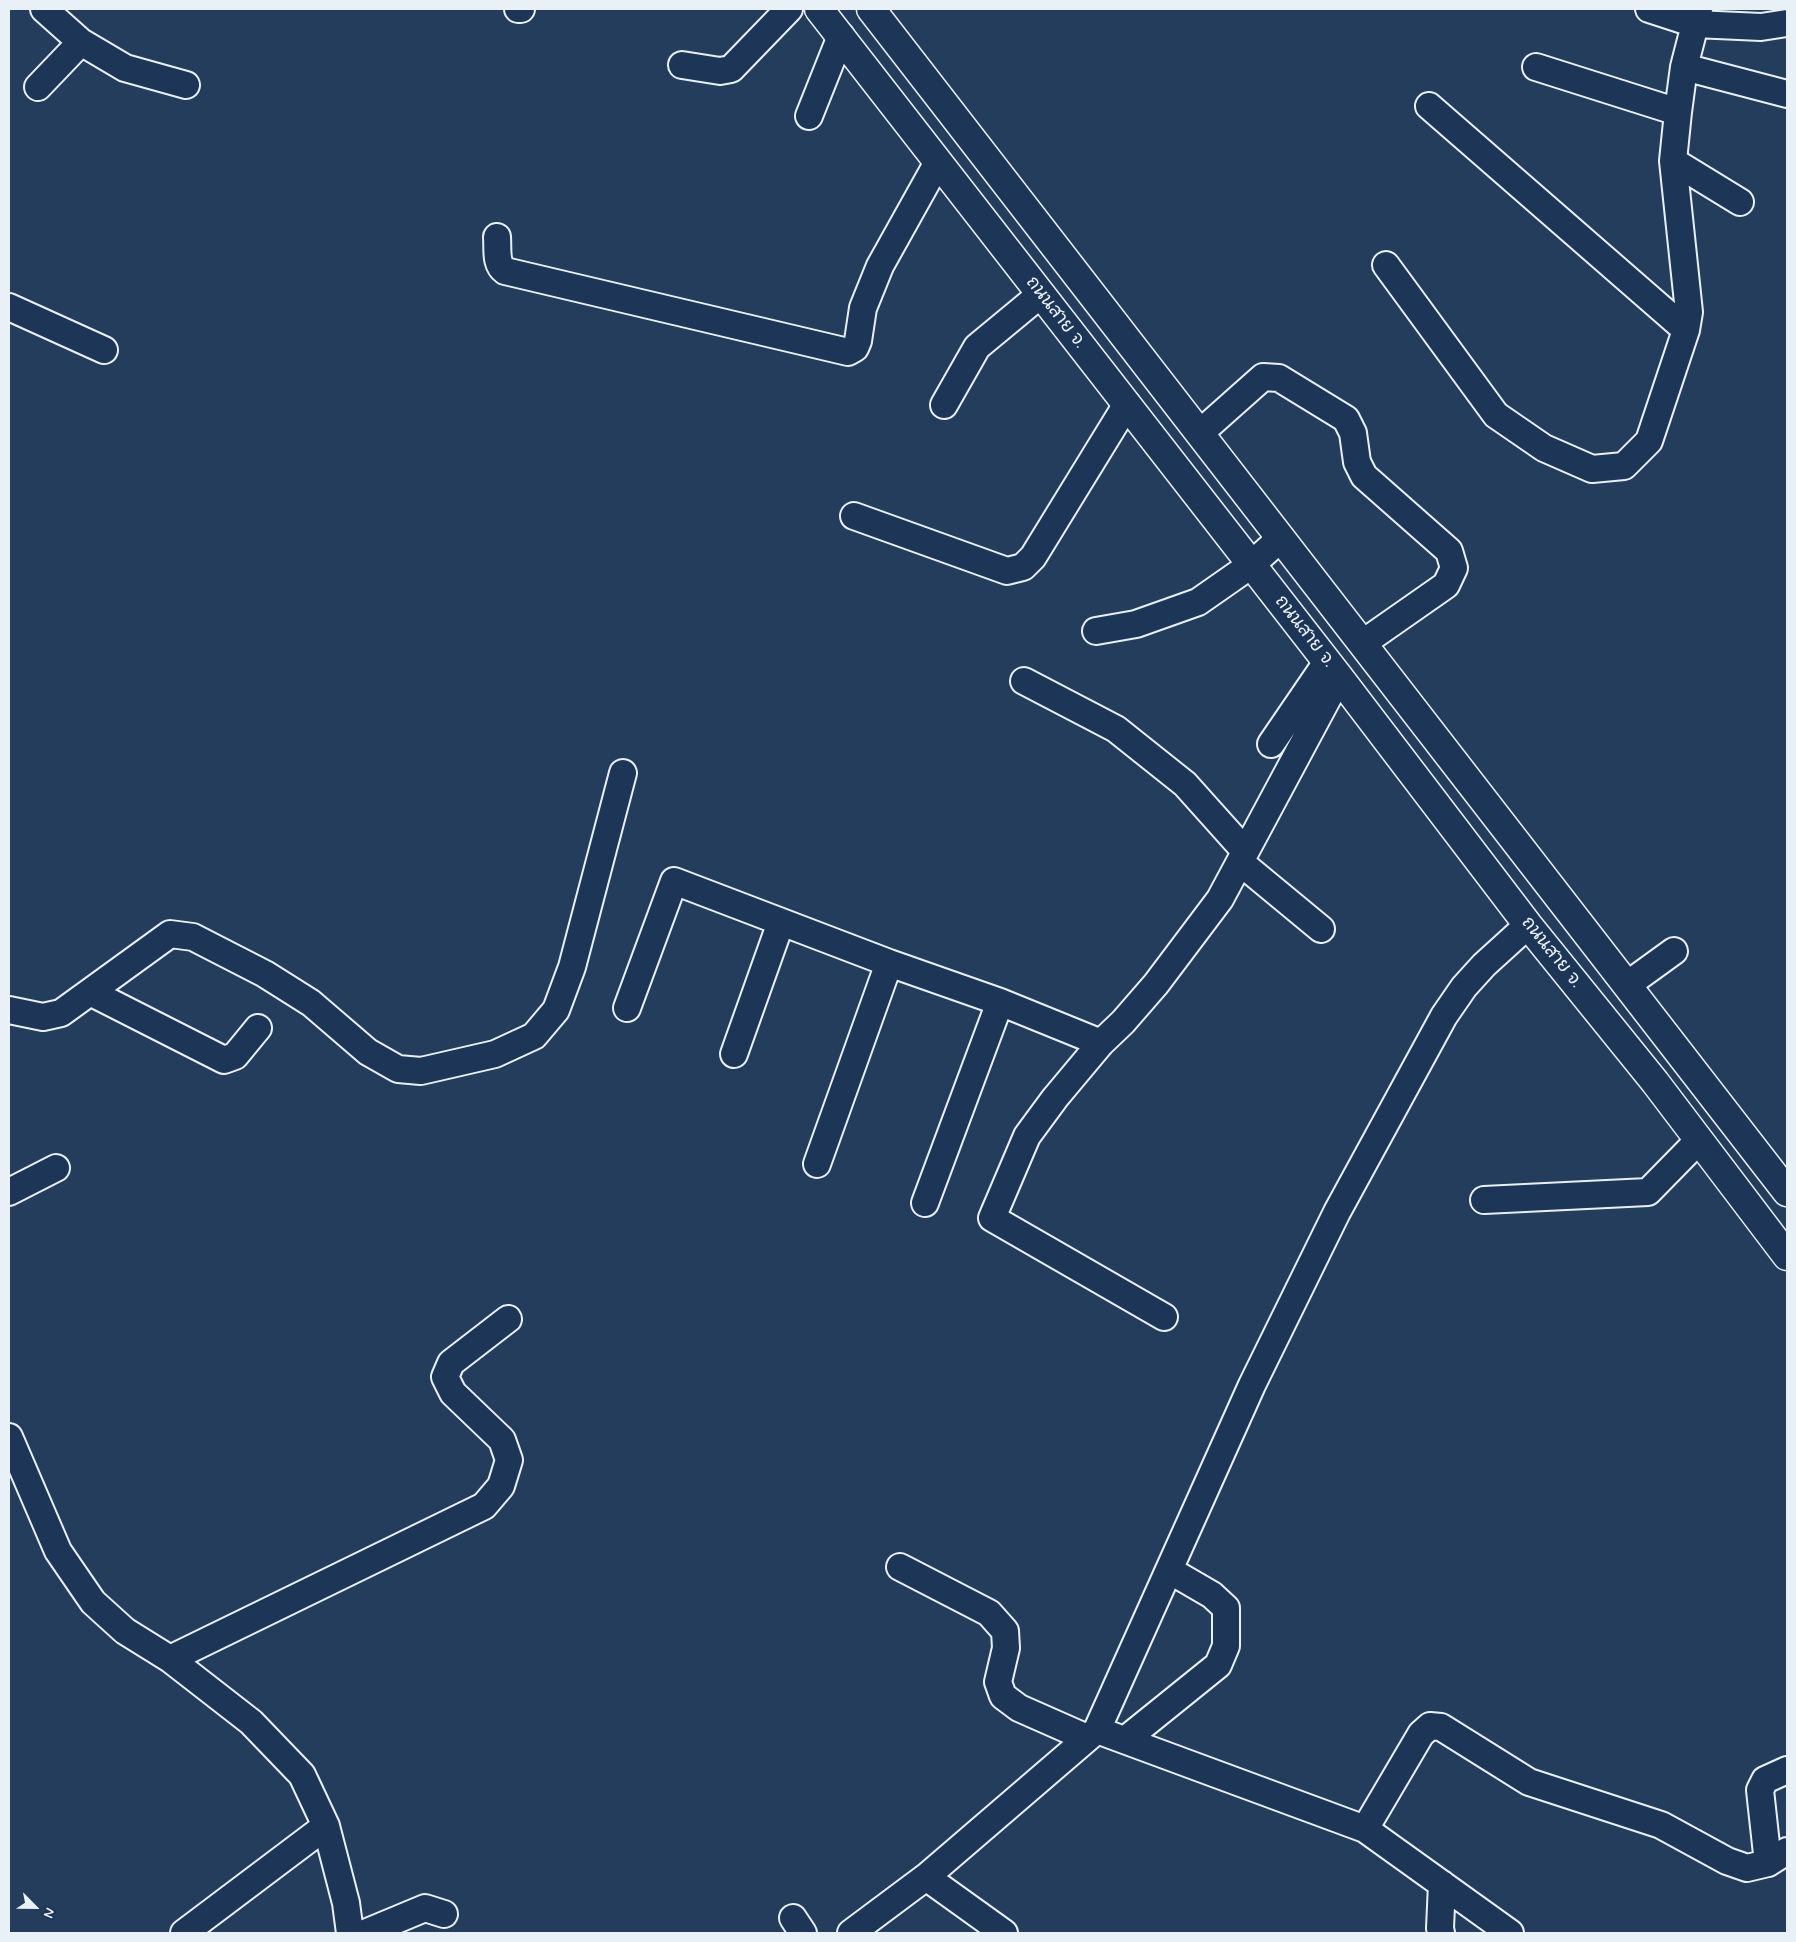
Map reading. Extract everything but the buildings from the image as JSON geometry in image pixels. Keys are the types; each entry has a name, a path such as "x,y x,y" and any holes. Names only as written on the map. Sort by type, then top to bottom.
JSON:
{"main road":[{"name":"ถนนสาย จ.","path":"819,9 1333,670 1528,925 1655,1082 1787,1256"},
{"path":"871,9 1787,1192"}],"street":[{"path":"44,9 81,42 125,68 186,85"},
{"path":"682,65 720,71 731,68 789,9"},
{"path":"1648,9 1761,27 1787,23"},
{"path":"1386,265 1496,415 1544,448 1592,469 1624,466 1649,441 1686,330 1689,312 1673,161 1684,67 1697,16"},
{"path":"809,116 841,36"},
{"path":"38,87 81,42"},
{"path":"1536,67 1678,112"},
{"path":"1684,67 1787,94"},
{"path":"1429,106 1686,330"},
{"path":"1673,161 1740,202"},
{"path":"497,237 498,262 500,268 505,271 848,352 855,348 858,341 863,308 880,266 938,162"},
{"path":"944,405 977,347 1041,294"},
{"path":"9,307 104,350"},
{"path":"1200,433 1263,377 1280,378 1346,419 1353,432 1356,462 1364,476 1449,551 1454,568 1446,585 1363,643"},
{"path":"854,516 1007,571 1023,567 1032,557 1127,404"},
{"path":"1096,631 1136,624 1198,602 1251,565 1281,538"},
{"path":"1271,744 1333,670"},
{"path":"1164,1316 992,1218 1027,1136 1055,1098 1101,1043 1123,1022 1156,984 1220,899 1243,856 1333,670"},
{"path":"1024,681 1116,729 1185,784 1243,856 1321,928"},
{"path":"9,1010 43,1017 61,1013 170,934 193,937 265,974 311,1003 368,1052 398,1069 421,1071 495,1054 534,1036 556,1010 572,967 623,773"},
{"path":"627,1008 674,881 889,963 1000,1002 1101,1043"},
{"path":"734,1054 781,922"},
{"path":"851,1933 926,1878 1092,1734 1169,1570 1252,1385 1337,1212 1389,1115 1444,1016 1464,987 1484,965 1528,925"},
{"path":"1627,985 1674,951"},
{"path":"816,1164 889,963"},
{"path":"90,992 224,1060 235,1056 258,1028"},
{"path":"925,1203 1000,1002"},
{"path":"1484,1200 1648,1192 1699,1140"},
{"path":"9,1192 56,1168"},
{"path":"170,1659 484,1506 501,1486 509,1460 502,1440 453,1393 445,1377 451,1363 508,1319"},
{"path":"9,1436 58,1551 94,1602 125,1631 170,1659 252,1722 302,1775 326,1826 346,1903 350,1933"},
{"path":"900,1567 989,1613 1005,1632 1006,1648 998,1682 1003,1696 1019,1708 1092,1734 1125,1740 1365,1829 1510,1933"},
{"path":"1125,1740 1218,1665 1226,1646 1226,1608 1212,1595 1169,1570"},
{"path":"1365,1829 1421,1734 1430,1726 1441,1727 1530,1782 1661,1825 1727,1861 1747,1868 1778,1857 1760,1790 1765,1780 1787,1770"},
{"path":"184,1933 326,1826"},
{"path":"926,1878 1004,1933"},
{"path":"1441,1933 1442,1884"},
{"path":"366,1933 425,1908 444,1914"}]}
